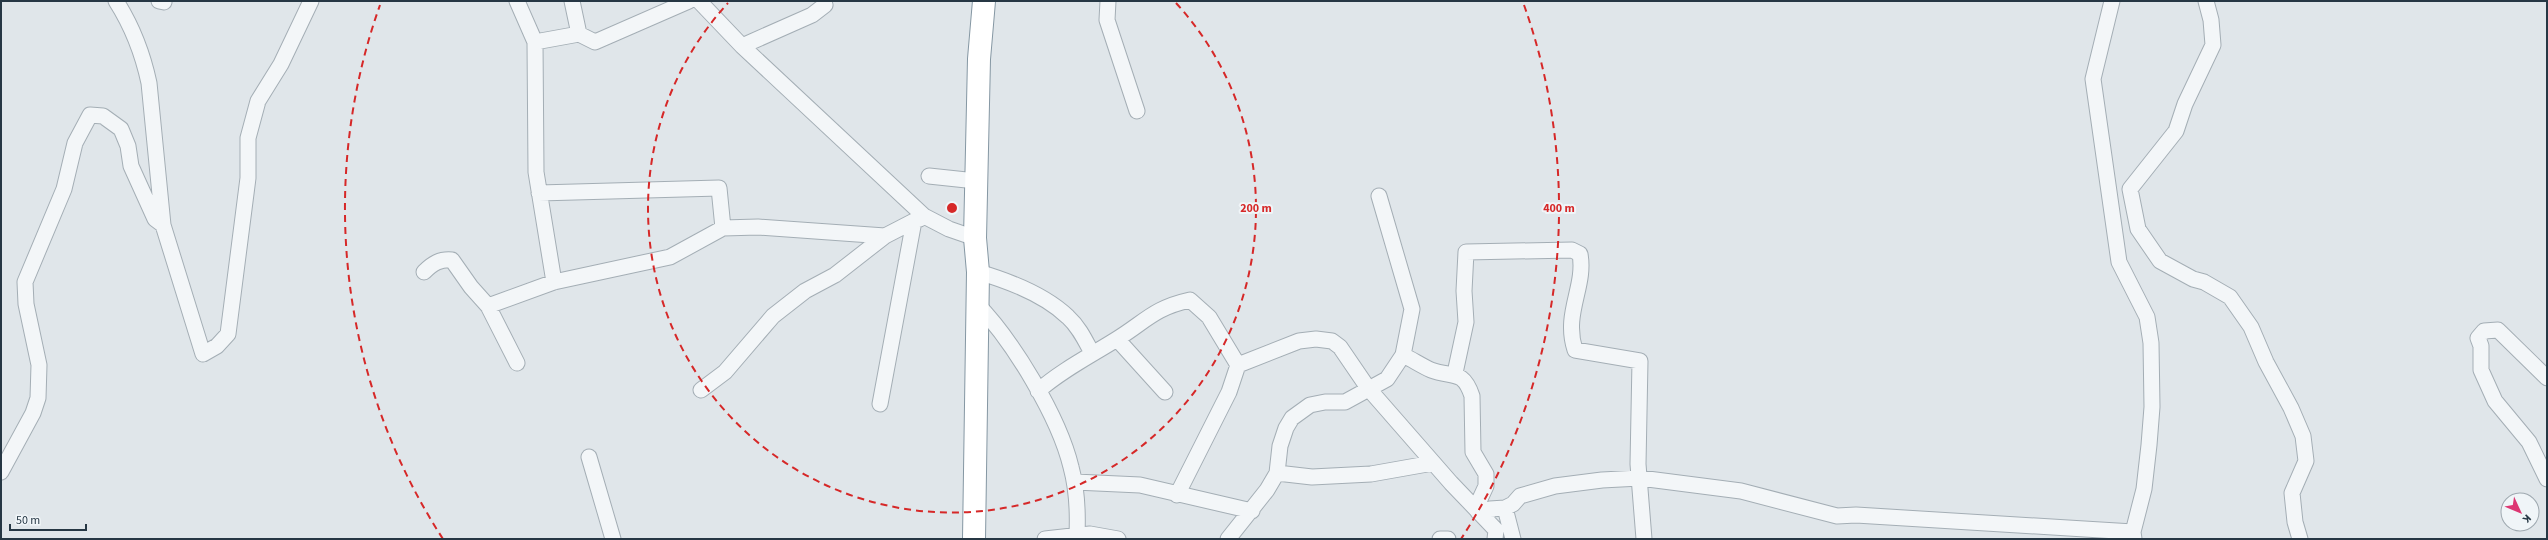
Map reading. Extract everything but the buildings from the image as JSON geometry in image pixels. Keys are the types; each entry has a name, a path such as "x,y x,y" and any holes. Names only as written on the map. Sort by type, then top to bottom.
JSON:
{"highway":[{"path":"984,1 978,59 975,238 984,273"},
{"path":"974,539 992,35 995,1"},
{"path":"982,310 986,539"}],"street":[{"path":"116,1 127,19 145,65 149,83 163,225 203,354 217,346 228,334 248,178 248,138 258,101 280,64 310,1"},
{"path":"517,1 535,42 536,172 554,282"},
{"path":"572,1 579,34"},
{"path":"535,42 579,34 595,42 689,1"},
{"path":"699,1 742,46 919,219 975,238"},
{"path":"742,46 812,15 825,5 824,1"},
{"path":"1108,1 1108,20 1137,111"},
{"path":"1482,515 1490,509 1505,508 1513,504 1520,496 1555,486 1640,478 1741,491 1837,516 1856,515 2134,535 2144,489 2149,445 2152,407 2151,343 2146,317 2120,262 2093,79 2112,1"},
{"path":"2206,1 2211,20 2213,45 2185,104 2176,131 2130,189 2138,229 2160,261 2193,279 2204,282 2230,298 2251,327 2266,362 2291,408 2303,436 2306,461 2292,493 2295,522 2300,539"},
{"path":"1,472 33,413 38,398 39,365 26,304 25,282 64,189 75,143 90,115 104,116 121,129 128,146 131,166 155,219 163,225"},
{"path":"929,176 976,182"},
{"path":"539,193 719,188 722,228"},
{"path":"1228,539 1252,511 1277,473 1280,446 1286,428 1300,410 1310,405 1325,402 1346,402 1368,388 1388,380 1403,355 1412,310 1379,196"},
{"path":"700,390 725,372 773,316 805,291 835,275 885,236 919,219"},
{"path":"880,404 919,219"},
{"path":"488,306 554,282 670,257 722,228 758,227 885,236"},
{"path":"1455,373 1466,322 1464,291 1466,252 1572,250 1580,254 1582,266 1571,312 1570,337 1575,350 1640,361 1640,478 1644,539"},
{"path":"424,272 431,265 444,259 452,260 471,287 488,306 517,363"},
{"path":"984,273 1014,284 1068,317 1080,331 1092,353"},
{"path":"1038,391 1054,377 1117,339 1157,310 1190,300 1209,317 1238,365 1229,392 1177,495"},
{"path":"982,310 1006,337 1038,391 1058,433 1071,465 1075,482 1078,511 1077,534"},
{"path":"2547,378 2498,330 2484,331 2478,338 2481,346 2482,370 2495,401 2529,442 2547,479"},
{"path":"1117,339 1165,392"},
{"path":"1238,365 1300,341 1316,339 1332,342 1340,347 1368,388 1433,463 1496,530 1495,539"},
{"path":"1403,355 1432,370 1455,373 1464,380 1472,396 1472,448 1477,463 1486,474 1486,486 1480,499 1482,515"},
{"path":"590,457 613,539"},
{"path":"1277,473 1312,477 1371,474 1433,463"},
{"path":"1075,482 1140,486 1252,511"},
{"path":"1505,508 1513,539"},
{"path":"1045,539 1077,534 1090,534 1118,539"},
{"path":"1440,539 1448,539"}]}
